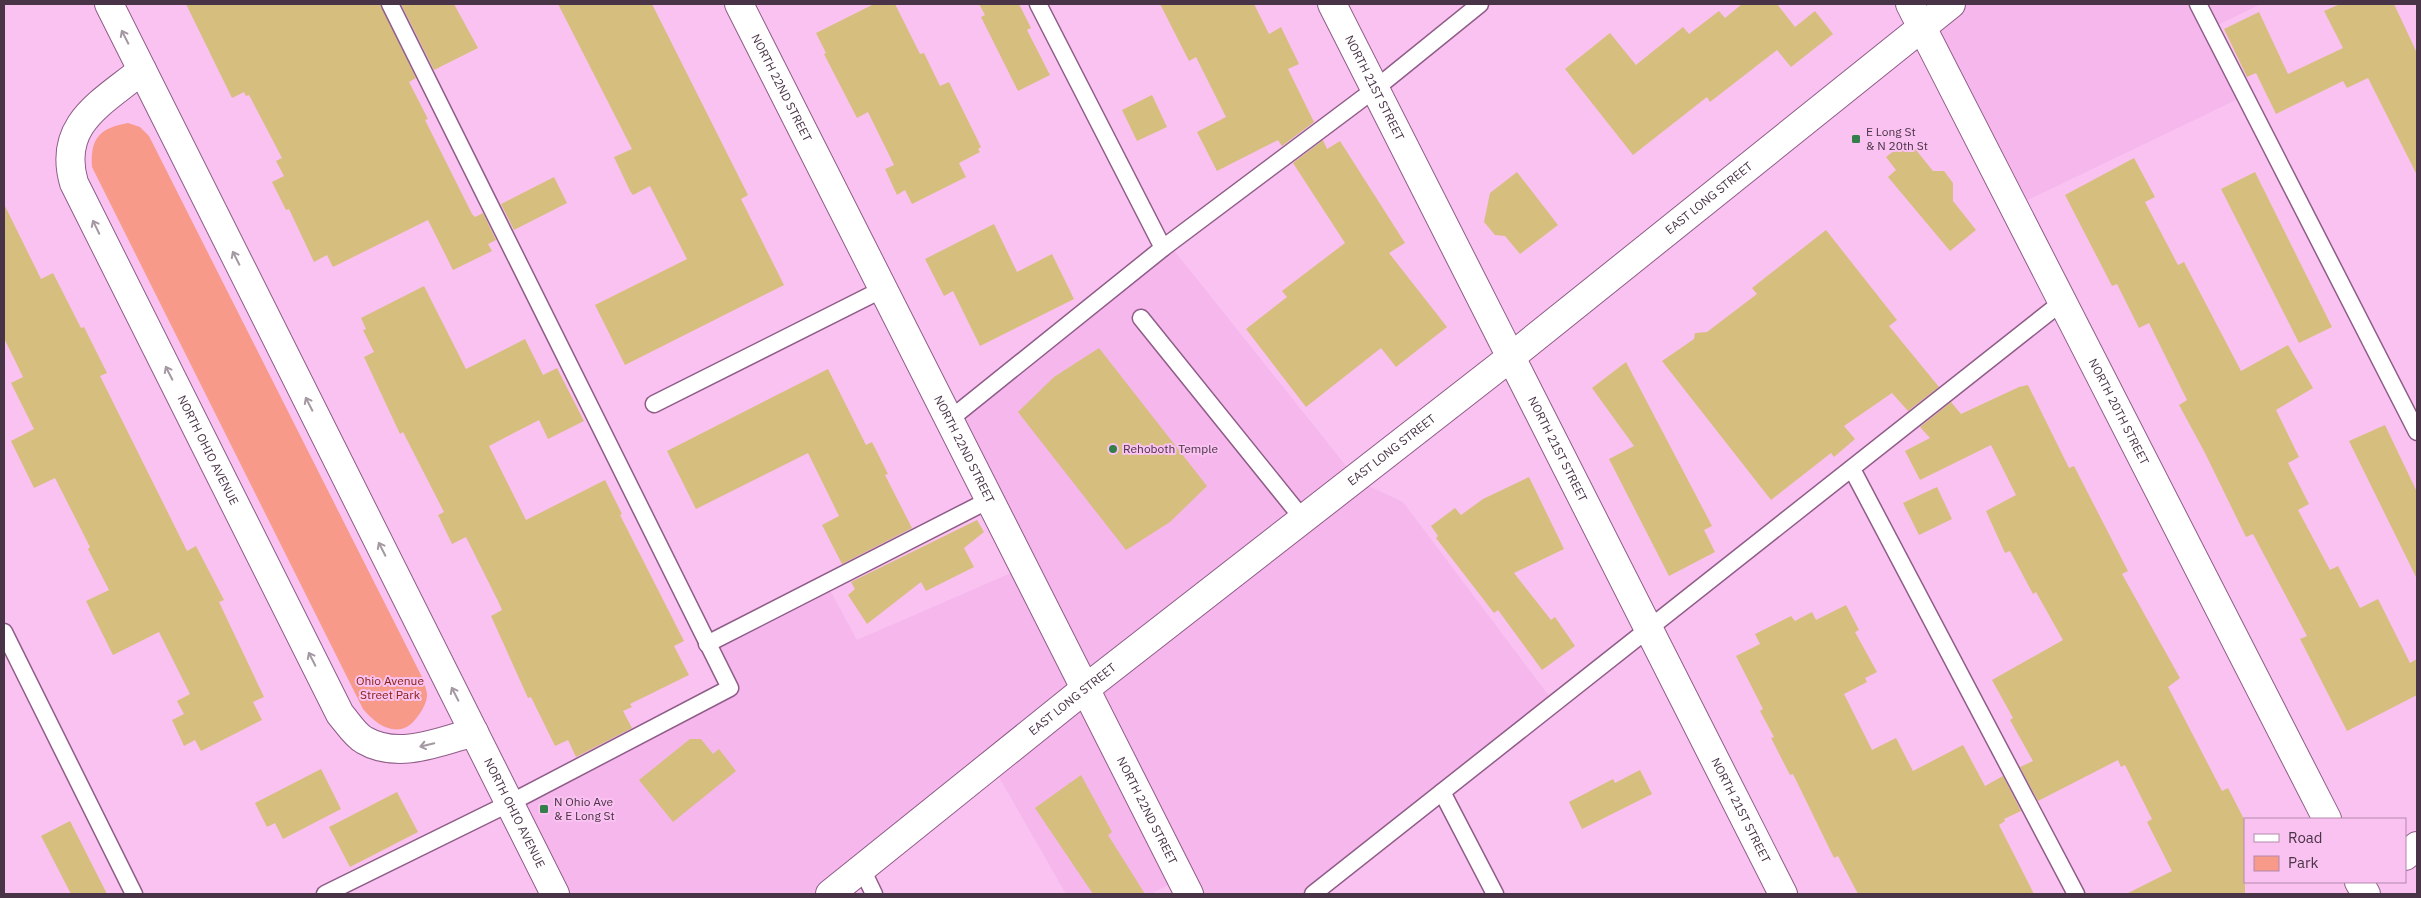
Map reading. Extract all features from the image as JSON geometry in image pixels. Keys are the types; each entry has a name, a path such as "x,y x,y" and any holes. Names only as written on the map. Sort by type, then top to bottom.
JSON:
{"street":[{"name":"NORTH OHIO AVENUE","path":"109,4 555,894"},
{"name":"NORTH 22ND STREET","path":"739,4 1189,894"},
{"name":"NORTH 21ST STREET","path":"1332,4 1783,894"},
{"name":"EAST LONG STREET","path":"830,894 1085,689 1511,357 1916,15 1951,4"},
{"name":"NORTH 20TH STREET","path":"1916,15 2326,818"},
{"name":"NORTH OHIO AVENUE","path":"142,70 88,116 75,131 70,151 70,168 74,183 340,714 363,740 396,750 425,746 474,732"},
{"path":"2406,855 2417,846"}],"lane":[{"path":"324,894 510,803 730,688 390,4"},
{"path":"1038,4 1163,248"},
{"path":"949,420 1163,248 1375,89 1480,4"},
{"path":"2198,4 2417,432"},
{"path":"654,404 883,289"},
{"path":"1313,894 2062,302"},
{"path":"1141,318 1303,519"},
{"path":"1852,468 2076,894"},
{"path":"707,644 989,500"},
{"path":"4,632 134,894"},
{"path":"1442,792 1495,894"},
{"path":"862,869 874,894"}],"shaded area":[{"path":"1968,4 2261,4 2203,32 2238,99 2013,207 1925,38"},
{"path":"1169,244 1358,481 1403,502 1558,708 1319,894 1188,894 1180,878 1151,894 1066,894 995,770 842,894 558,894 514,802 725,689 704,643 826,583 857,640 1018,570 944,429"}],"green space":[{"name":"Ohio Avenue Street Park","path":"128,123 140,127 149,136 423,679 427,698 423,709 411,724 404,728 397,730 383,726 363,709 92,167 93,149 99,136 110,128"}],"building":[{"path":"186,4 380,4 416,78 409,82 428,119 425,120 472,214 475,217 483,213 496,240 488,244 492,251 453,270 428,220 333,267 327,255 314,262 289,209 286,210 272,182 284,176 276,161 282,158 249,95 246,96 244,92 232,98"},
{"path":"401,4 454,4 478,48 434,70"},
{"path":"558,4 652,4 748,195 741,199 784,285 625,365 595,305 687,259 650,186 633,195 630,191 614,157 632,149"},
{"path":"874,4 895,4 920,54 924,53 940,86 949,82 981,147 978,149 980,152 959,163 966,177 912,204 905,190 897,195 885,169 894,165 868,112 857,118 824,54 826,53 816,33"},
{"path":"979,4 1019,4 1031,28 1027,30 1050,75 1018,91 981,17 985,15"},
{"path":"1160,4 1254,4 1269,34 1281,27 1299,64 1288,69 1314,122 1282,146 1278,140 1217,171 1197,132 1226,117 1196,57 1189,61"},
{"path":"1742,4 1777,4 1795,27 1815,11 1833,34 1791,67 1777,50 1710,102 1707,97 1633,155 1565,69 1610,33 1636,65 1683,27 1689,34 1719,11 1725,18"},
{"path":"2340,4 2394,4 2417,53 2417,175 2368,78 2347,88 2343,81 2276,114 2256,73 2247,77 2224,29 2259,12 2288,74 2343,48 2324,11"},
{"path":"1152,95 1167,127 1137,141 1122,110"},
{"path":"1323,140 1327,149 1340,141 1405,243 1389,253 1447,327 1396,367 1381,348 1306,407 1246,329 1287,297 1282,291 1345,243 1293,163"},
{"path":"1908,140 1933,171 1944,171 1953,183 1953,201 1976,230 1950,251 1888,177 1896,170 1886,157"},
{"path":"2134,158 2155,197 2145,202 2178,265 2184,262 2241,371 2288,345 2313,388 2276,410 2299,457 2288,463 2309,504 2298,510 2330,570 2338,566 2360,608 2378,599 2410,663 2417,659 2417,695 2347,731 2300,639 2307,636 2253,534 2246,537 2179,405 2187,400 2149,323 2139,328 2117,284 2112,286 2065,195"},
{"path":"1517,172 1558,225 1520,254 1505,236 1495,235 1484,222 1490,193"},
{"path":"2255,172 2332,327 2299,343 2221,189"},
{"path":"554,177 567,203 514,230 501,204"},
{"path":"4,204 41,279 53,273 81,328 84,327 107,373 100,376 187,551 196,546 224,600 219,602 264,697 253,702 262,720 201,751 195,740 184,746 172,720 184,714 177,701 190,694 159,632 113,655 86,601 109,590 88,549 90,547 55,478 34,488 11,441 34,429 11,383 23,377 4,338"},
{"path":"994,224 1017,272 1052,254 1074,299 980,346 953,291 944,296 925,259"},
{"path":"1826,230 1897,320 1889,326 1939,387 1908,411 1892,393 1844,426 1855,439 1834,457 1831,453 1771,500 1662,361 1694,339 1695,333 1707,332 1757,294 1752,288"},
{"path":"424,286 466,369 525,339 543,375 557,368 584,421 548,439 539,420 489,446 526,520 605,480 622,514 620,515 684,641 674,646 689,675 630,704 632,707 623,711 632,728 576,757 568,740 555,746 531,697 528,698 491,616 502,610 499,603 466,537 452,544 438,515 444,512 403,432 400,434 364,357 374,352 363,330 366,329 361,318"},
{"name":"Rehoboth Temple","path":"1099,348 1207,486 1170,522 1126,550 1018,412 1054,377"},
{"path":"1626,362 1712,526 1704,530 1715,552 1669,576 1609,459 1634,446 1592,388"},
{"path":"828,369 866,445 872,442 888,474 885,475 912,528 842,564 822,525 839,516 808,453 696,509 667,451"},
{"path":"2028,385 2069,468 2074,466 2128,571 2122,574 2180,678 2168,687 2222,791 2228,788 2244,819 2245,894 2126,894 2172,871 2147,822 2152,819 2125,765 2121,767 2118,760 2038,801 2020,767 2033,761 2010,720 2013,718 1992,680 2063,640 2036,592 2033,594 2010,551 2005,553 1986,511 2016,495 1991,445 1920,480 1905,451 1930,438 1920,427 1951,402 1961,414 2019,387"},
{"path":"2385,425 2417,492 2417,579 2349,441"},
{"path":"1529,477 1564,549 1514,573 1551,620 1555,617 1575,646 1542,670 1498,610 1494,613 1436,538 1438,536 1431,526 1455,508 1461,515 1483,499"},
{"path":"1937,487 1952,519 1919,535 1903,503"},
{"path":"977,520 984,532 964,548 974,567 926,591 921,582 867,624 848,595 855,589 851,582"},
{"path":"1846,605 1859,630 1855,632 1877,672 1865,678 1867,682 1844,694 1872,750 1896,738 1913,771 1963,745 1985,786 2003,776 2021,811 2004,819 2005,821 1999,825 2034,894 1858,894 1838,856 1834,858 1793,774 1790,775 1771,738 1774,737 1760,711 1763,709 1736,656 1760,644 1755,634 1791,616 1795,621 1812,612 1816,620"},
{"path":"690,739 701,739 713,754 719,749 736,771 673,822 639,780"},
{"path":"321,769 341,809 283,839 275,823 267,827 255,803"},
{"path":"1640,770 1652,794 1582,829 1569,802 1613,779 1615,783"},
{"path":"1081,775 1112,832 1108,835 1145,894 1093,894 1035,808"},
{"path":"397,792 418,832 350,867 329,827"},
{"path":"70,821 107,894 71,894 41,836"}],"place":[{"name":"E Long St & N 20th St","path":"1856,139"},
{"name":"Rehoboth Temple","path":"1113,449"},
{"name":"N Ohio Ave & E Long St","path":"544,809"}]}
